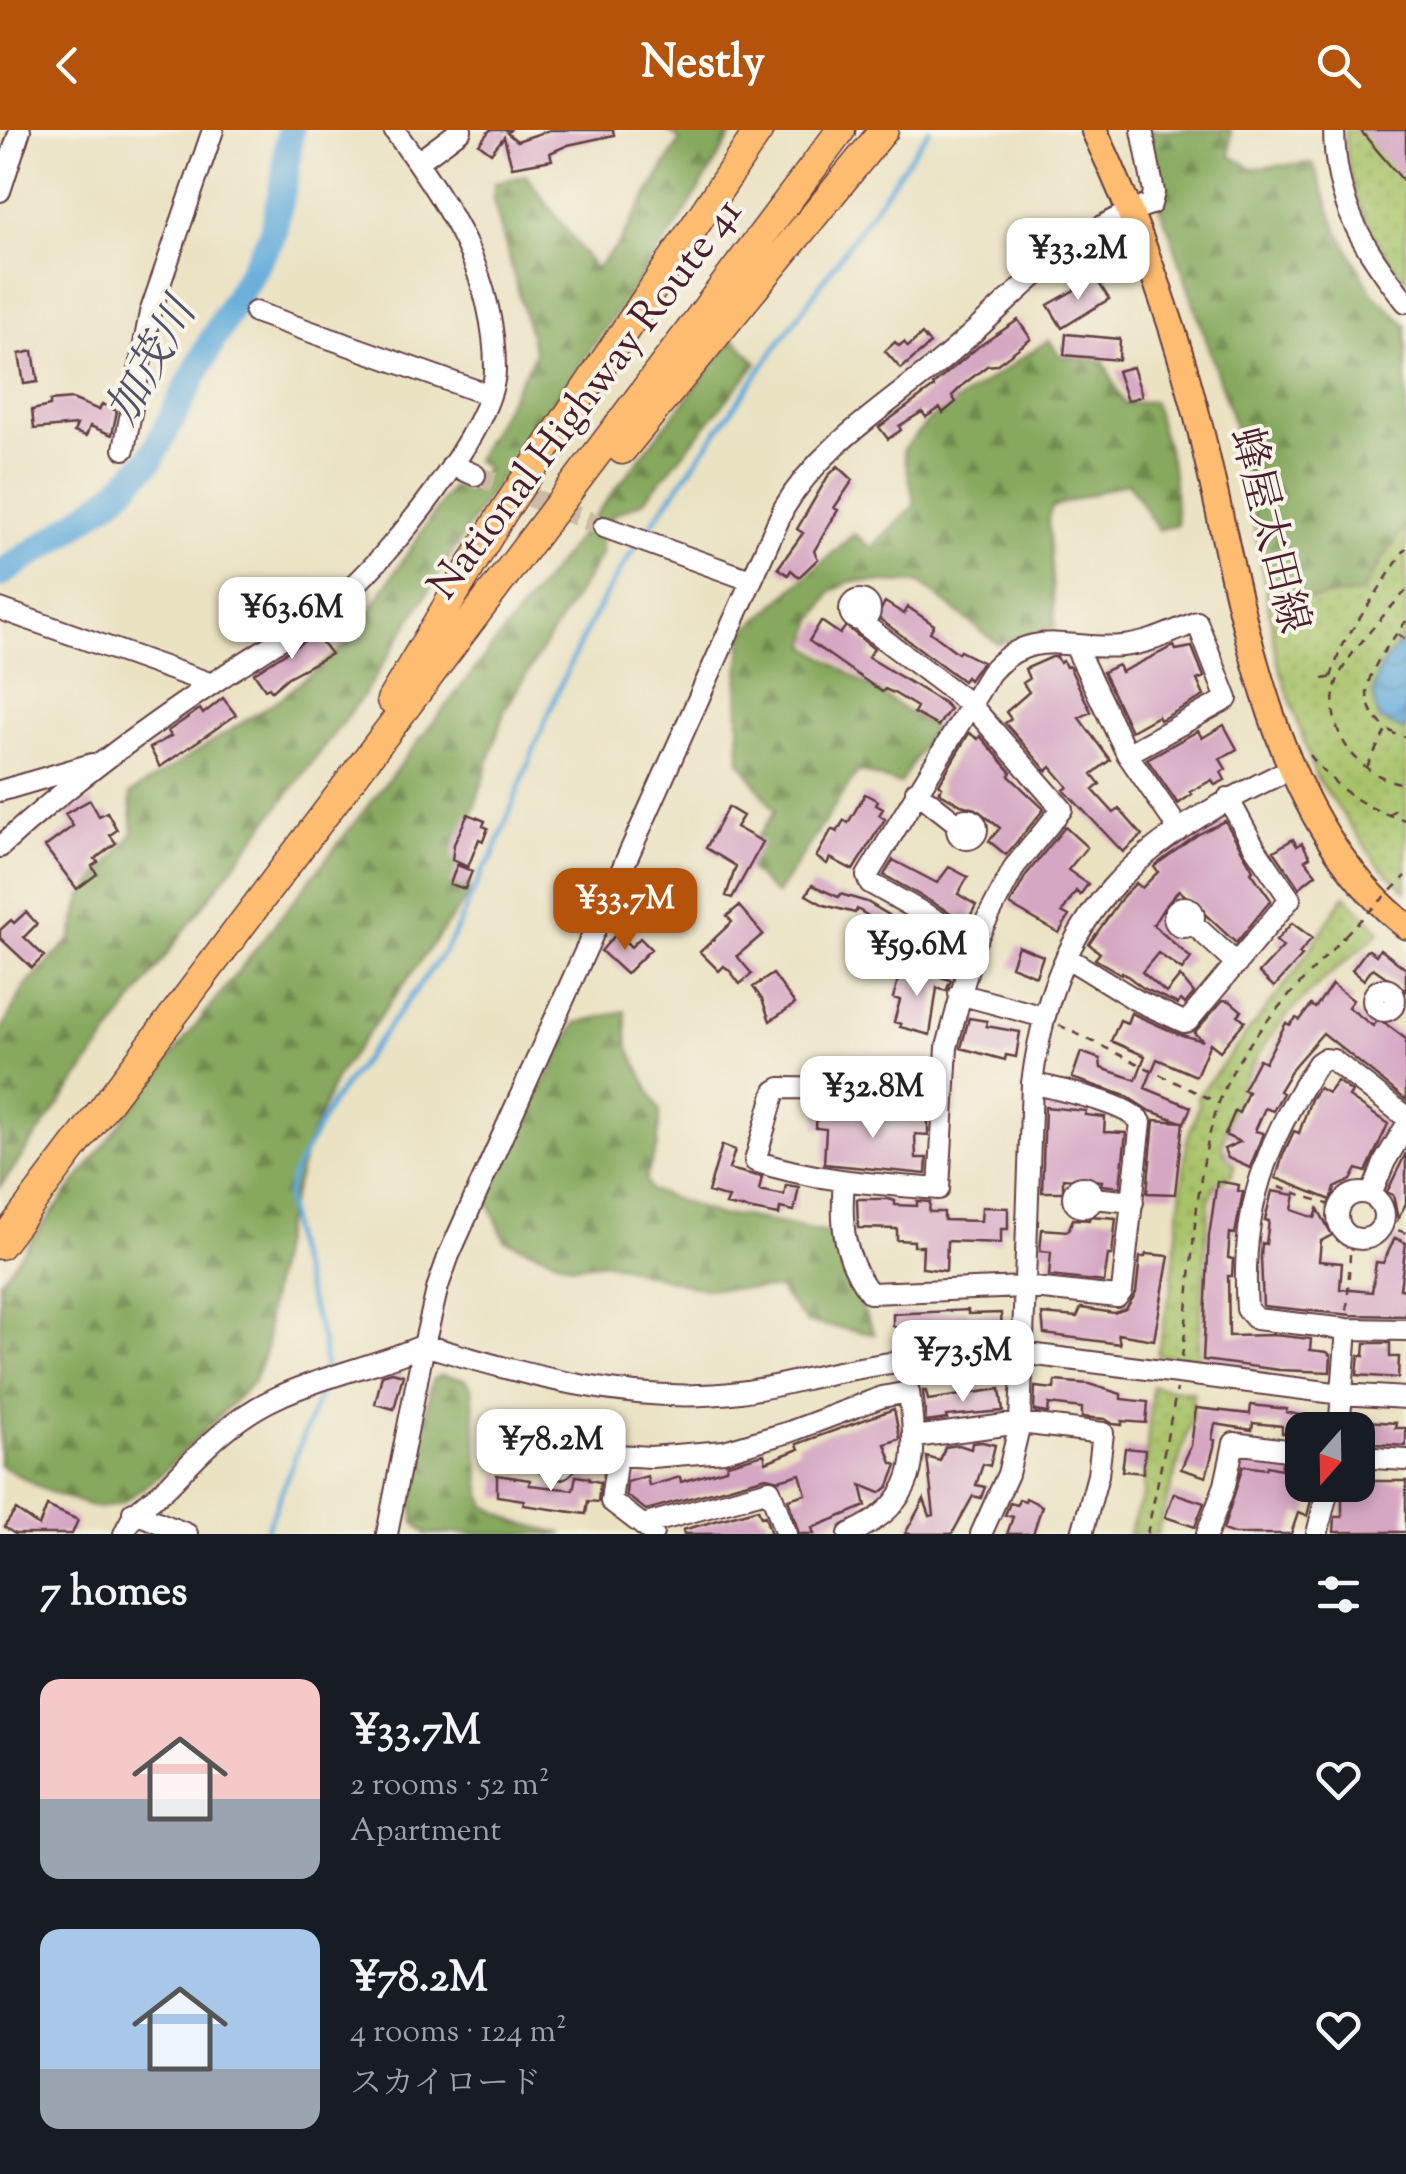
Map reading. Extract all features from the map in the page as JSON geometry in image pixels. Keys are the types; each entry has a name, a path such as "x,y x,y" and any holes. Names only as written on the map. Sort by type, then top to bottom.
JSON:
{"highway":[{"path":"256,894 304,819 384,709 502,514 759,130"},
{"name":"National Highway Route 41","path":"0,1232 832,130"},
{"name":"National Highway Route 41","path":"0,1245 841,130"},
{"path":"474,614 508,586 552,536 884,130"}],"main road":[{"name":"蜂屋太田線","path":"1094,130 1132,210 1160,284 1186,371 1269,710 1301,762 1328,835 1354,874 1406,926"}],"street":[{"path":"0,191 20,130"},
{"path":"124,449 150,313 213,130"},
{"path":"0,847 108,759 343,596 413,519 452,465 489,394 496,372 490,323 475,258 450,211 394,130"},
{"path":"418,162 461,130"},
{"path":"387,1534 438,1286 488,1166 784,508 816,466 951,353 1054,259 1132,210 1151,204 1154,192 1142,130"},
{"path":"1334,130 1346,208 1368,256 1406,302"},
{"path":"255,312 489,394"},
{"path":"452,465 476,474"},
{"path":"604,527 750,580"},
{"path":"0,608 212,684"},
{"path":"863,619 866,626 970,704 1062,809 1016,866 975,942 959,994 942,1079 939,1189 844,1182 793,1174 754,1161 775,1091 780,1088 856,1090 942,1079"},
{"path":"975,942 867,880 916,791 990,673 1018,649 1034,643 1134,645 1198,622 1227,698 1127,754"},
{"path":"1074,646 1127,754 1178,828"},
{"path":"0,791 108,759"},
{"path":"982,1534 1008,1474 1020,1424 1032,1083 1044,1018 1066,957 1106,894 1178,828 1301,762"},
{"path":"916,791 958,824"},
{"path":"1066,957 1136,1000 1184,1022 1290,900 1228,798"},
{"path":"1192,924 1237,964"},
{"path":"959,994 1044,1018"},
{"path":"1406,1117 1334,1060 1324,1060 1280,1124 1258,1179 1245,1278 1247,1310 1256,1319 1346,1329 1406,1330"},
{"path":"844,1182 842,1230 858,1277 870,1294 1025,1287 1120,1295 1139,1118 1092,1099 1032,1083"},
{"path":"1371,1195 1406,1126"},
{"path":"1371,1195 1384,1211 1383,1224 1373,1236 1351,1237 1338,1222 1339,1208 1348,1196 1371,1195"},
{"path":"1093,1198 1133,1202"},
{"path":"1340,1412 1346,1329"},
{"path":"124,1534 134,1512 165,1488 204,1446 239,1420 276,1397 424,1345 522,1373 614,1392 671,1396 741,1392 927,1357 1021,1353 1342,1394 1406,1398"},
{"path":"565,1452 674,1457 724,1451 904,1390 909,1392 915,1437 910,1472 897,1500 878,1521 849,1534"},
{"path":"915,1437 1020,1424 1102,1432 1098,1475 1082,1534"},
{"path":"1207,1534 1225,1485 1234,1444 1285,1450"},
{"path":"617,1456 611,1501 649,1530 770,1490 786,1534"},
{"path":"1375,1458 1406,1460"},
{"path":"1316,1534 1325,1502"},
{"path":"134,1512 187,1534"}],"path":[{"path":"1331,677 1342,645 1406,548"},
{"path":"1406,591 1383,614 1339,676 1333,706 1352,757 1392,782 1406,784"},
{"path":"1406,620 1367,678 1367,700 1373,718 1386,730 1406,736"},
{"path":"1397,633 1406,640"},
{"path":"1323,679 1339,676"},
{"path":"1366,768 1386,730"},
{"path":"1301,762 1374,810 1406,820"},
{"path":"1388,815 1406,810"},
{"path":"1146,1534 1180,1374 1206,1148 1226,1084 1255,1036 1345,935 1406,876"},
{"path":"1044,1018 1220,1104"},
{"path":"1258,1179 1339,1208"},
{"path":"1383,1224 1406,1233"},
{"path":"1346,1329 1351,1237"}],"green space":[{"path":"667,130 735,130 676,227 484,502 365,693 180,936 0,1187 0,1033 24,988 71,939 82,897 133,833 130,794 284,696 349,642 452,486 467,493 486,469 475,460 535,354 493,199 495,183 526,175 595,269 618,245 680,140"},
{"path":"1126,130 1231,130 1230,156 1253,168 1313,163 1337,229 1373,294 1406,325 1406,524 1361,593 1268,603 1241,445 1169,230"},
{"path":"1345,130 1406,130 1406,281 1380,246 1362,211 1350,173"},
{"path":"734,338 757,363 644,501 613,515 601,536 601,555 505,709 461,851 469,887 467,897 336,1077 308,1143 283,1230 268,1311 267,1346 254,1381 159,1476 122,1503 99,1508 51,1493 0,1465 0,1281"},
{"path":"1049,340 1060,356 1103,361 1124,404 1153,401 1172,466 1177,524 1158,530 1128,482 1052,507 1048,518 1055,627 998,644 920,583 851,581 831,592 813,622 807,646 933,728 900,784 858,771 776,895 741,861 775,811 740,761 738,685 743,633 854,534 872,548 915,505 903,450 930,419"},
{"path":"1406,524 1406,891 1377,863 1316,777 1277,660 1268,603 1361,593"},
{"path":"1345,895 1380,931 1286,1017 1245,1080 1234,1102 1222,1149 1235,1166 1232,1175 1215,1185 1209,1201 1198,1361 1157,1355 1171,1288 1187,1140 1199,1105 1197,1097 1297,969"},
{"path":"625,1011 628,1046 660,1112 657,1147 645,1179 650,1190 720,1216 744,1216 827,1233 837,1239 837,1251 874,1334 806,1322 778,1289 701,1288 604,1262 574,1266 505,1240 485,1194 576,1023"},
{"path":"441,1375 464,1379 472,1388 481,1493 486,1506 517,1522 564,1534 426,1534 415,1523 412,1485 432,1380"},
{"path":"1152,1386 1193,1392 1192,1418 1157,1534 1128,1534 1143,1496"}],"water":[{"path":"1406,635 1403,730 1380,720 1374,694 1378,674"}],"building":[{"path":"490,130 510,130 507,133 517,141 550,130 613,130 614,135 568,145 550,153 552,160 512,167 504,137 491,153 479,144"},
{"path":"1360,130 1406,130 1406,184 1381,155"},
{"path":"1096,278 1109,299 1062,328 1048,305"},
{"path":"1018,320 1031,339 964,384 952,396 956,402 943,413 940,408 926,417 922,412 899,426 901,430 888,439 879,427 934,387 978,347"},
{"path":"922,334 930,344 901,369 885,351 895,342 899,346 904,342 908,347"},
{"path":"1066,334 1120,339 1119,360 1064,355"},
{"path":"33,351 38,382 24,384 19,354"},
{"path":"1133,367 1142,396 1127,401 1117,371"},
{"path":"72,399 99,410 102,404 117,411 112,435 90,426 86,436 74,432 77,425 34,429 32,410 50,406 50,401"},
{"path":"838,466 853,480 834,508 838,510 814,551 818,559 799,577 791,570 788,575 778,568 803,533 797,529"},
{"path":"885,602 904,614 908,607 934,625 930,632 958,653 982,662 969,680 966,677 963,681 877,617"},
{"path":"821,621 840,634 846,626 874,649 868,657 944,703 950,709 938,726 914,713 917,707 885,689 882,692 809,641"},
{"path":"315,634 331,654 288,677 272,691 269,687 265,689 254,673"},
{"path":"1174,646 1176,650 1192,647 1204,677 1197,680 1204,696 1131,731 1103,672 1118,665 1121,672"},
{"path":"1052,657 1069,666 1091,712 1079,718 1110,760 1092,774 1100,784 1093,790 1114,813 1119,809 1142,835 1123,852 1064,790 1068,787 1051,767 1047,771 1005,723 1011,719 1006,712 1029,692 1023,683 1029,679 1025,669"},
{"path":"223,698 236,715 160,767 150,748 171,736 168,731 200,709 203,714"},
{"path":"1224,725 1237,749 1220,759 1226,769 1221,772 1225,780 1215,785 1212,780 1178,804 1147,759 1198,731 1202,738"},
{"path":"969,733 978,739 980,736 1011,772 1009,776 1044,809 1006,855 989,841 1000,828 976,809 939,792 939,784"},
{"path":"865,794 878,801 876,805 883,809 879,815 885,819 853,870 830,858 827,864 816,857 832,829 837,832 844,820 848,823"},
{"path":"90,800 99,816 107,812 117,830 110,835 116,843 95,859 98,862 92,866 97,874 77,889 45,847 73,826 65,814"},
{"path":"728,807 743,816 736,827 763,842 732,898 726,896 736,866 706,848"},
{"path":"468,814 485,821 483,826 488,828 468,867 452,860 454,844"},
{"path":"1225,821 1251,872 1271,900 1236,943 1179,890 1163,909 1153,925 1191,958 1182,970 1158,953 1142,972 1166,993 1180,976 1194,993 1185,1004 1143,988 1095,959 1100,953 1089,944 1123,896 1136,883 1142,888 1158,872 1154,867 1157,864 1197,835"},
{"path":"1065,827 1087,847 1068,870 1088,884 1080,895 1076,891 1062,912 1069,916 1059,933 1010,905 1026,875"},
{"path":"1293,839 1297,846 1302,843 1310,857 1305,860 1316,874 1299,888 1274,851"},
{"path":"893,860 937,883 949,867 968,877 958,894 976,905 967,922 884,875"},
{"path":"457,865 472,871 465,889 450,884"},
{"path":"812,885 838,897 840,894 867,902 889,915 883,925 857,909 855,913 824,905 806,895"},
{"path":"739,906 763,934 737,956 752,974 740,984 724,966 719,971 700,952 732,922 727,916"},
{"path":"26,912 37,924 24,937 44,956 32,968 0,938 0,930"},
{"path":"894,920 908,929 904,935 932,943 927,957 886,933"},
{"path":"1292,923 1312,938 1299,954 1302,956 1274,987 1259,973 1283,947 1276,941"},
{"path":"617,933 631,947 640,938 651,949 626,974 601,951"},
{"path":"1018,946 1043,956 1036,976 1011,966"},
{"path":"1380,949 1406,969 1406,991 1373,968 1364,980 1352,970 1366,951 1376,955"},
{"path":"902,966 951,980 946,991 937,988 930,1035 894,1022 900,1000 893,998"},
{"path":"773,974 795,1004 770,1021 753,987"},
{"path":"1332,984 1353,1000 1348,1007 1373,1026 1379,1019 1406,1039 1406,1100 1323,1033 1294,1066 1279,1091 1283,1093 1273,1111 1265,1108 1255,1131 1263,1133 1250,1168 1228,1158 1224,1149 1240,1142 1225,1135 1235,1111 1239,1113 1248,1092 1243,1090 1259,1059 1265,1062 1286,1023 1300,1020 1311,1005 1315,1008"},
{"path":"1223,1000 1242,1011 1238,1015 1245,1021 1220,1051 1210,1043 1196,1076 1157,1059 1145,1088 1191,1107 1184,1123 1148,1110 1126,1096 1072,1078 1081,1052 1100,1059 1101,1068 1136,1080 1145,1056 1111,1041 1120,1020 1127,1023 1131,1013 1203,1041 1194,1033"},
{"path":"969,1018 987,1021 986,1026 1020,1032 1016,1057 1006,1055 1005,1060 961,1048"},
{"path":"1337,1081 1352,1092 1349,1097 1388,1124 1366,1172 1357,1169 1351,1180 1335,1188 1331,1200 1276,1178 1311,1099 1319,1088 1328,1093"},
{"path":"1045,1107 1105,1117 1104,1132 1126,1133 1120,1187 1101,1185 1102,1181 1063,1178 1063,1192 1042,1192"},
{"path":"817,1111 928,1118 928,1135 915,1134 916,1158 927,1158 926,1174 824,1164 826,1129 816,1128"},
{"path":"1154,1120 1183,1122 1175,1194 1147,1193"},
{"path":"722,1145 735,1150 729,1169 762,1177 759,1190 784,1195 786,1185 799,1187 794,1211 780,1208 779,1215 726,1205 729,1198 708,1192"},
{"path":"1406,1153 1406,1203 1398,1219 1393,1195 1387,1192"},
{"path":"1217,1181 1239,1185 1238,1191 1243,1192 1235,1234 1230,1233 1228,1258 1233,1259 1232,1276 1228,1276 1229,1336 1311,1339 1310,1350 1331,1356 1330,1372 1203,1360 1209,1236"},
{"path":"1272,1191 1295,1195 1292,1210 1315,1218 1318,1209 1332,1235 1321,1241 1319,1261 1342,1263 1340,1289 1372,1292 1376,1262 1383,1263 1395,1238 1406,1243 1400,1289 1406,1290 1406,1316 1263,1306 1262,1243 1266,1244 1269,1221 1265,1220"},
{"path":"857,1199 888,1199 895,1201 895,1205 917,1206 917,1201 930,1202 929,1212 944,1212 944,1220 981,1221 982,1207 1008,1208 1008,1229 1001,1229 1001,1243 947,1241 946,1271 922,1268 923,1246 897,1240 897,1229 858,1228"},
{"path":"1090,1216 1116,1218 1104,1282 1049,1276 1051,1252 1040,1251 1042,1229 1068,1231 1073,1219 1089,1220"},
{"path":"1169,1256 1154,1340 1118,1334 1120,1344 1044,1334 1042,1314 1077,1317 1081,1308 1114,1313 1126,1309 1136,1293 1140,1257"},
{"path":"968,1310 968,1314 1001,1313 1002,1332 912,1336 899,1334 899,1328 893,1326 893,1314"},
{"path":"1365,1343 1390,1343 1390,1357 1399,1357 1398,1378 1357,1375"},
{"path":"382,1375 403,1375 394,1409 375,1404"},
{"path":"1055,1381 1089,1384 1121,1394 1121,1399 1148,1402 1146,1423 1113,1424 1105,1419 1082,1417 1082,1408 1049,1404 1048,1413 1034,1411 1035,1387 1054,1389"},
{"path":"1000,1389 1003,1411 946,1416 947,1419 926,1422 923,1391 928,1400"},
{"path":"1251,1405 1287,1409 1285,1434 1282,1426 1253,1423 1252,1430 1215,1424 1206,1477 1181,1469 1191,1446 1196,1408 1250,1414"},
{"path":"894,1409 900,1439 885,1444 892,1463 897,1465 889,1486 880,1493 861,1485 866,1506 812,1528 814,1534 799,1534 788,1499 806,1494 800,1474 779,1480 766,1477 646,1510 626,1495 627,1482 647,1476 649,1486 680,1477 681,1482 764,1454 766,1462 799,1449 797,1444"},
{"path":"1375,1422 1406,1428 1406,1446 1375,1444"},
{"path":"972,1443 995,1445 990,1466 983,1464 976,1485 985,1487 981,1498 973,1496 952,1534 905,1534 924,1499 930,1516 934,1515 927,1457 940,1461 945,1447 959,1445 971,1449"},
{"path":"1125,1448 1145,1450 1143,1473 1122,1471"},
{"path":"1285,1464 1285,1502 1311,1502 1307,1516 1298,1513 1291,1534 1234,1534 1223,1530 1243,1466 1281,1469"},
{"path":"497,1475 530,1480 529,1485 573,1490 576,1476 589,1478 600,1482 598,1502 588,1501 586,1514 523,1505 524,1500 497,1496"},
{"path":"1375,1481 1406,1481 1406,1532 1334,1532 1335,1517 1342,1517 1342,1502 1375,1502"},
{"path":"1174,1493 1204,1503 1195,1527 1165,1517"},
{"path":"1019,1499 1042,1506 1033,1534 1007,1534 1013,1517 1005,1515 1010,1503 1017,1505"},
{"path":"47,1506 78,1520 72,1534 15,1534 4,1527 16,1510 39,1526"},
{"path":"758,1509 771,1534 684,1534 683,1530"}],"waterway":[{"name":"加茂川","path":"0,574 117,493 150,460 272,236 290,130"},
{"path":"644,535 929,130"},
{"path":"325,1372 323,1342 292,1242 287,1198 292,1177 330,1105 454,935 492,858 573,657 638,544"},
{"path":"265,1534 322,1388"}],"tunnel":[{"path":"475,475 604,527"}]}
